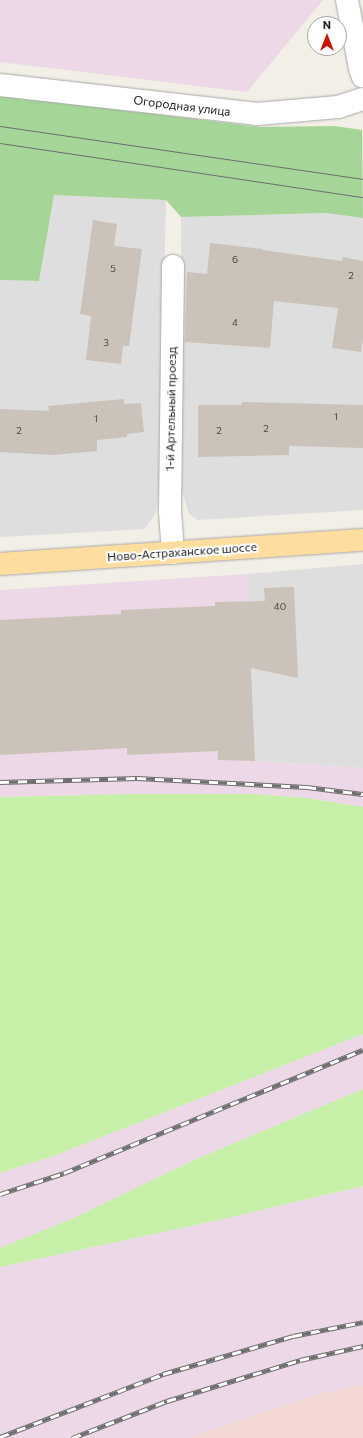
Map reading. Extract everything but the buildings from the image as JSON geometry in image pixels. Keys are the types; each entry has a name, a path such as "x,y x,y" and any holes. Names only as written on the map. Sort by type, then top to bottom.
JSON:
{"main road":[{"name":"Ново-Астраханское шоссе","path":"0,564 363,540"}],"street":[{"path":"347,0 363,77"},
{"name":"Огородная улица","path":"0,85 257,114 338,107 363,100"},
{"name":"1-й Артельный проезд","path":"173,266 170,512 173,553"}],"shaded area":[{"path":"0,0 323,0 310,16 307,16 307,19 247,92 0,62"},
{"path":"54,195 166,200 159,491 156,513 145,529 0,537 0,280 39,281"},
{"path":"326,213 363,218 363,510 198,520 189,514 182,491 181,217"},
{"path":"363,564 363,768 255,761 247,574"},
{"path":"247,574 255,761 363,768 363,807 306,798 253,794 134,794 0,797 0,590"},
{"path":"363,1034 363,1089 194,1160 74,1218 0,1248 0,1173 56,1155"},
{"path":"363,1186 363,1385 315,1395 188,1438 0,1438 0,1267 214,1221"},
{"path":"363,1385 363,1438 188,1438 315,1395"}],"green space":[{"path":"0,95 260,127 335,126 362,130 363,218 326,213 181,217 166,200 54,195 39,281 0,280"},
{"path":"134,794 253,794 306,798 363,807 363,1034 56,1155 0,1173 0,797"},
{"path":"363,1089 363,1186 214,1221 0,1267 0,1248 74,1218 194,1160"}],"tram line":[{"path":"0,126 363,179"},
{"path":"0,143 363,197"}],"railway":[{"path":"0,782 137,778 307,787 363,794"},
{"path":"0,1194 64,1173 363,1050"},
{"path":"0,1437 163,1374 293,1336 363,1322"},
{"path":"72,1438 167,1401 300,1360 363,1346"}]}
